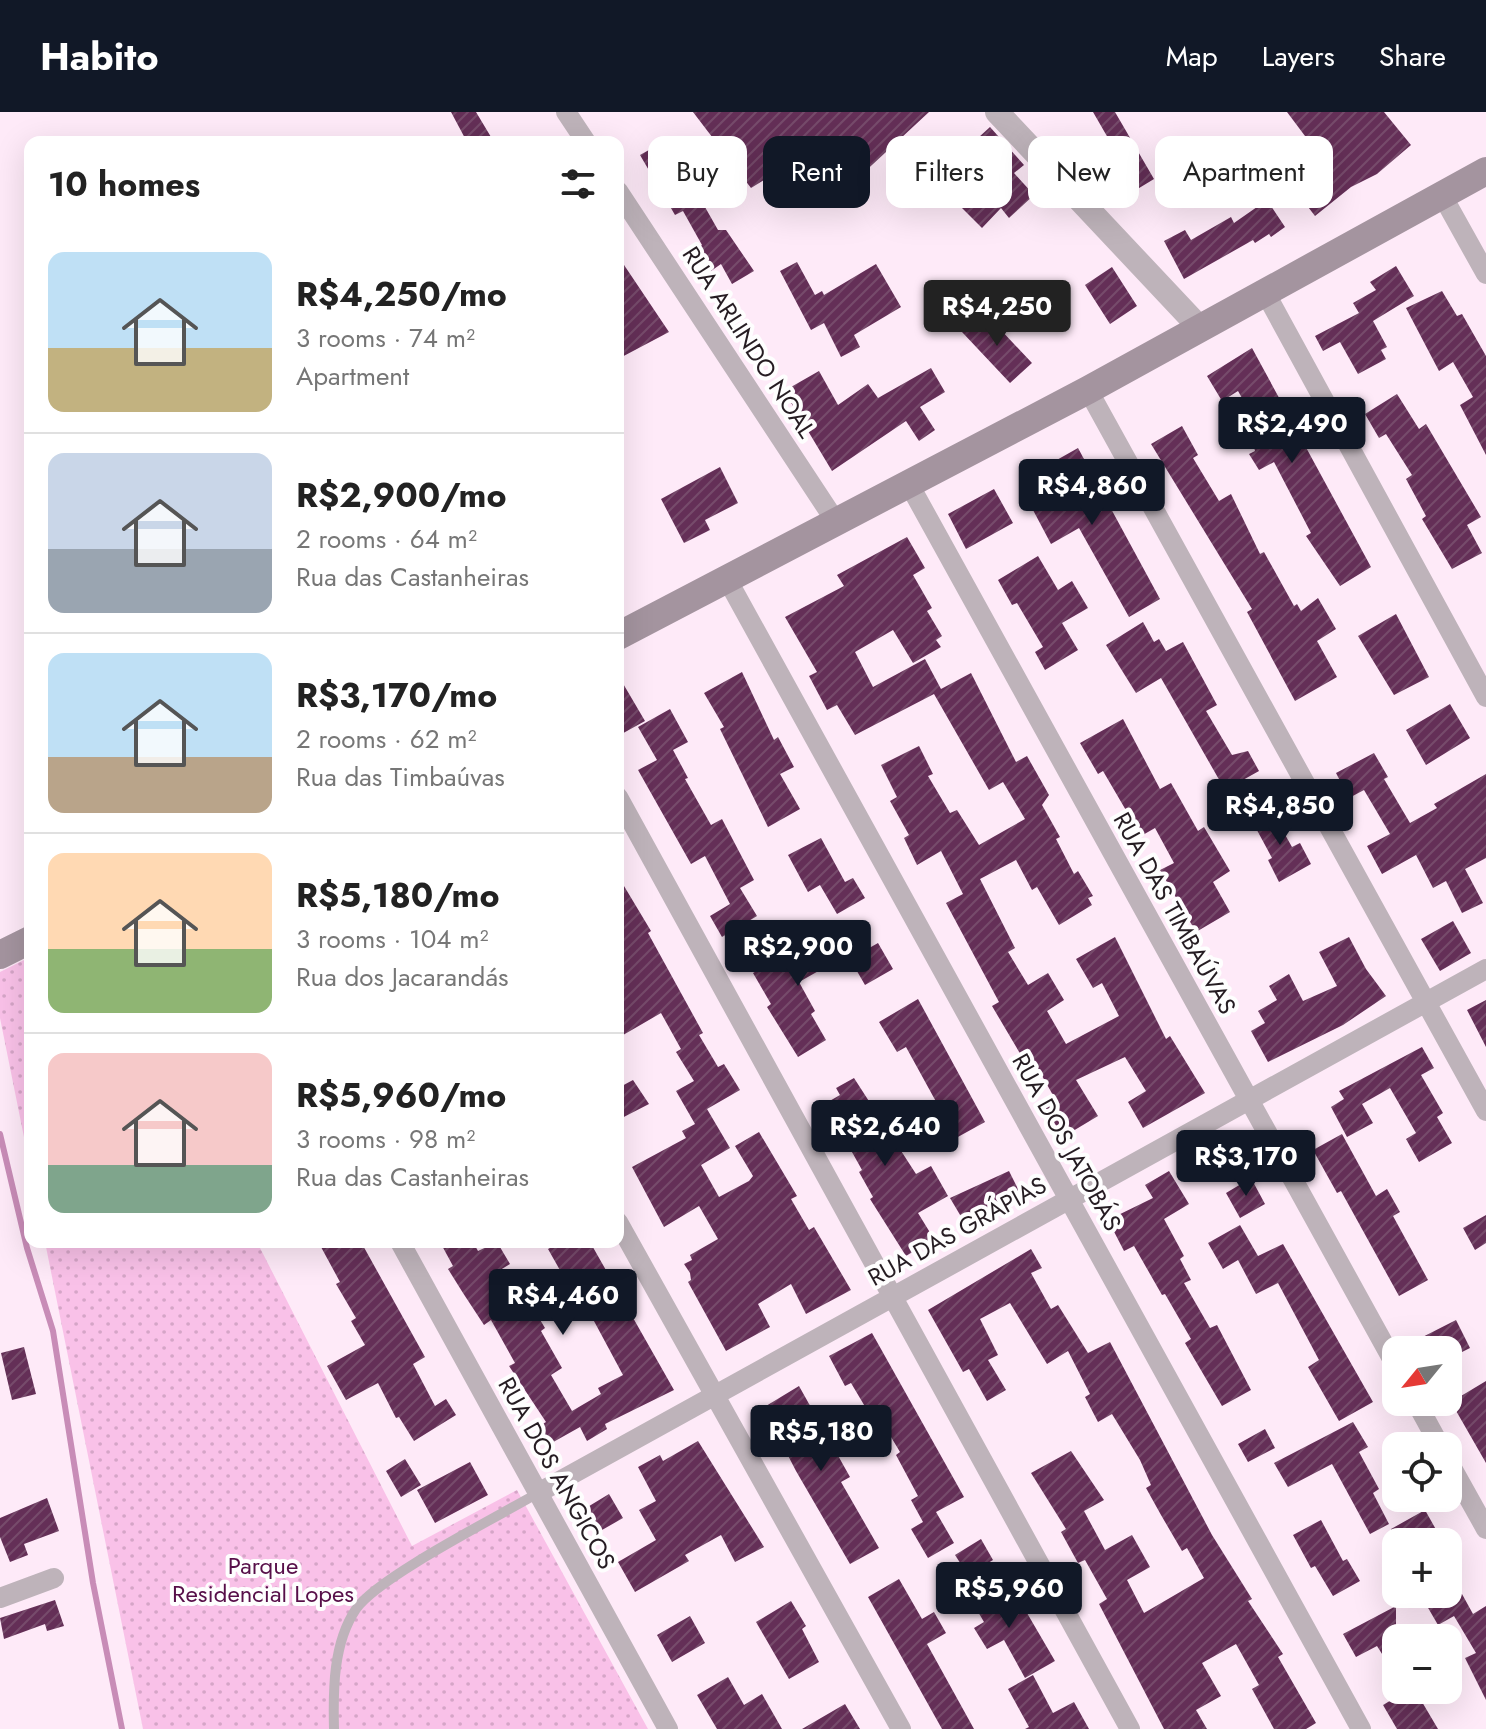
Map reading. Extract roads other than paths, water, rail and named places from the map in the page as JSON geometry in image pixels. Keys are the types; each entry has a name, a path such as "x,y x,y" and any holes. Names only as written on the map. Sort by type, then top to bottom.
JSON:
{"main road":[{"path":"624,633 1088,390 1486,171"},
{"path":"0,955 24,943"}],"street":[{"path":"566,112 582,136"},
{"path":"997,112 1201,329"},
{"path":"1442,195 1486,274"},
{"name":"RUA ARLINDO NOAL","path":"624,200 836,522"},
{"path":"1266,294 1486,697"},
{"path":"1088,390 1486,1111"},
{"name":"RUA DAS TIMBAÚVAS","path":"909,484 1382,1341"},
{"name":"RUA DOS JATOBÁS","path":"727,579 1361,1729"},
{"path":"624,808 1130,1729"},
{"name":"RUA DAS GRÁPIAS","path":"538,1493 1486,969"},
{"path":"624,1233 901,1729"},
{"name":"RUA DOS ANGICOS","path":"403,1248 668,1729"},
{"path":"1462,1486 1486,1529"},
{"path":"0,1598 54,1578"}],"lane":[{"path":"334,1729 333,1693 339,1651 356,1608 395,1576 538,1493"}],"waterway":[{"path":"0,1134 24,1235"},
{"path":"27,1248 53,1331 93,1583 122,1729"}],"park label":[{"name":"Parque Residencial Lopes","path":"263,1579"}]}
